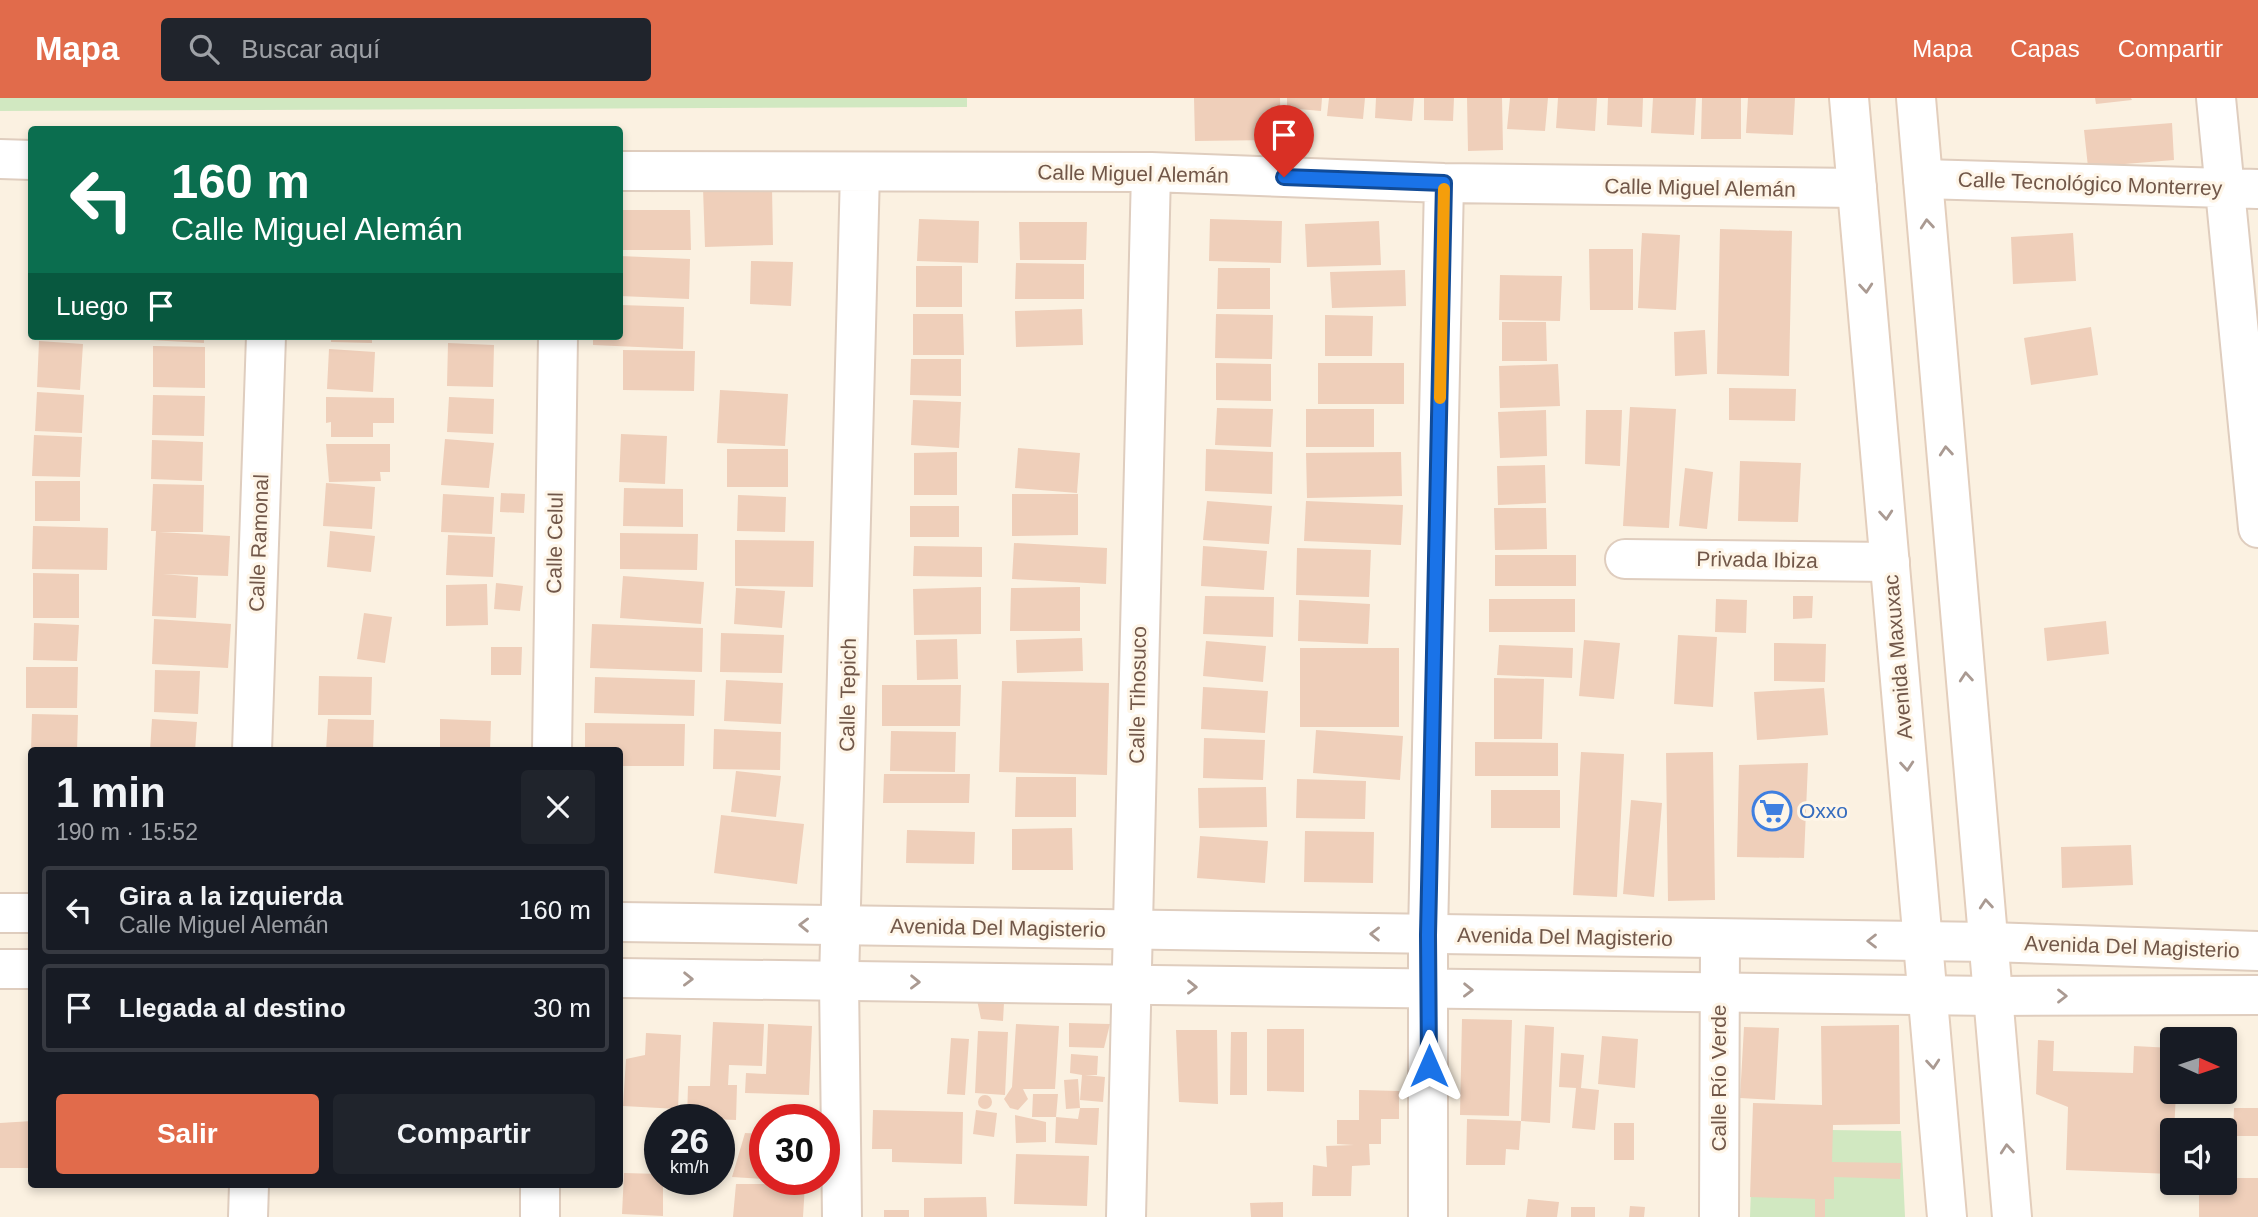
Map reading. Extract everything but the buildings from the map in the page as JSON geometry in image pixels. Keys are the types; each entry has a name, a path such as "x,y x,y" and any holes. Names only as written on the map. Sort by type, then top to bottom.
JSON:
{"street":[{"name":"Avenida Maxuxac","path":"1849,98 1947,1217"},
{"path":"1916,98 2012,1217"},
{"path":"2216,98 2241,188 2258,528"},
{"path":"0,159 28,160"},
{"name":"Calle Miguel Alemán","path":"623,171 1151,172 1444,183 1857,188"},
{"name":"Calle Tepich","path":"842,1217 839,981 860,172"},
{"name":"Calle Tihosuco","path":"1126,1217 1151,172"},
{"name":"Calle Tecnológico Monterrey","path":"1923,178 2241,188"},
{"path":"1428,1217 1428,935 1444,183"},
{"name":"Calle Ramonal","path":"252,747 266,340"},
{"name":"Calle Celul","path":"552,747 558,340"},
{"name":"Privada Ibiza","path":"1625,559 1890,562"},
{"path":"0,912 28,913"},
{"name":"Avenida Del Magisterio","path":"623,922 1989,942 2258,951"},
{"name":"Calle Río Verde","path":"1719,1217 1720,940"},
{"path":"0,969 28,969"},
{"name":"Avenida Del Magisterio","path":"623,978 1719,994 2258,995"},
{"path":"248,1217 249,1188"},
{"path":"540,1188 540,1217"}],"green space":[{"path":"0,98 967,98 967,107 0,111"},
{"path":"1753,1129 1901,1131 1905,1217 1750,1217"}],"slow traffic":[{"path":"1440,398 1444,189"}],"place":[{"name":"Oxxo","path":"1772,811"}],"route":[{"path":"1284,177 1444,183 1428,935 1429,1066"}]}
